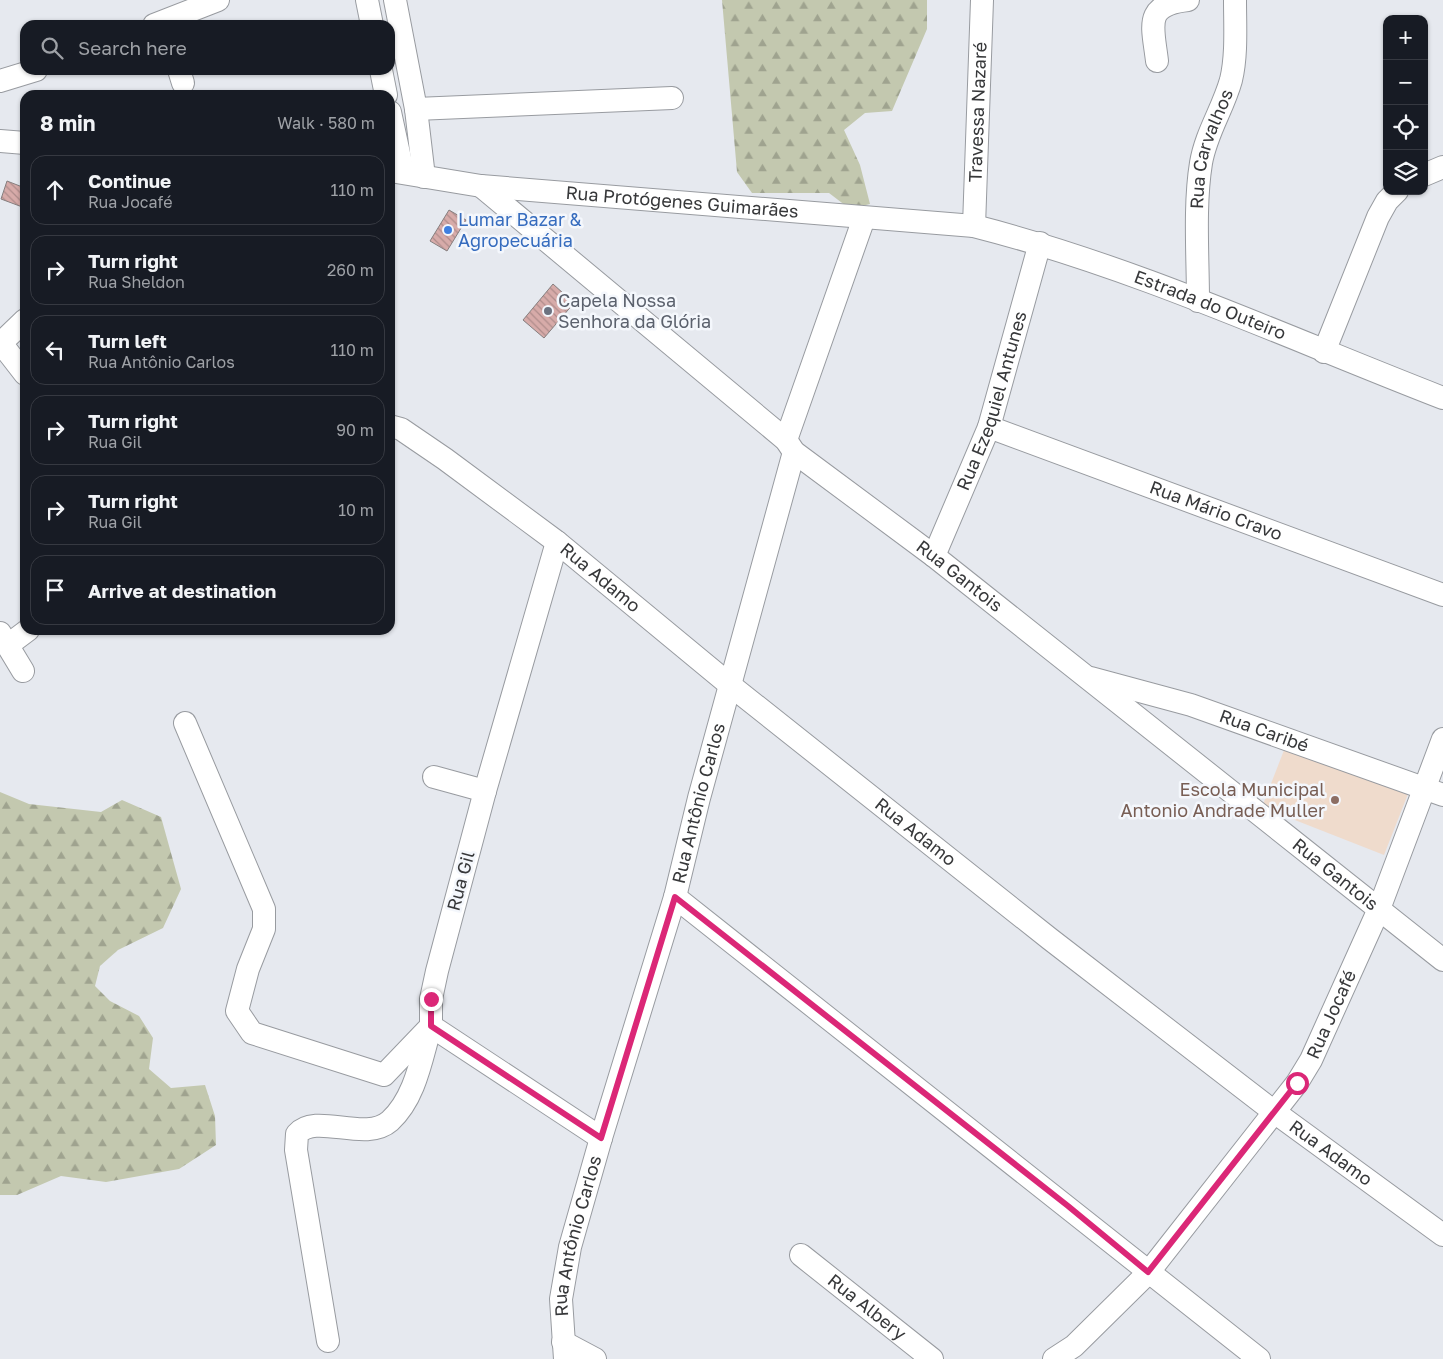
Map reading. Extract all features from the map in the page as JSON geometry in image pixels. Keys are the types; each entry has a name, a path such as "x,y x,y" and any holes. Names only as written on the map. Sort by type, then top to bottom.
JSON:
{"street":[{"path":"170,20 218,0"},
{"path":"367,0 371,20"},
{"path":"395,0 416,109 405,173"},
{"name":"Travessa Nazaré","path":"974,226 982,0"},
{"path":"1157,61 1153,26 1155,15 1162,6 1170,2 1188,0"},
{"name":"Rua Carvalhos","path":"1198,301 1198,229 1201,164 1209,133 1231,80 1234,57 1235,0"},
{"path":"0,81 20,75"},
{"path":"382,75 385,90"},
{"path":"416,109 672,98"},
{"path":"395,132 405,173"},
{"path":"0,141 20,143"},
{"path":"1428,173 1443,167"},
{"name":"Rua Protógenes Guimarães","path":"405,173 482,186 974,226"},
{"name":"Rua Gantois","path":"482,186 790,446 934,556 1443,960"},
{"path":"1324,352 1378,217 1387,201 1393,195"},
{"name":"Rua Antônio Carlos","path":"564,1351 561,1299 570,1247 601,1138 675,897 790,446 864,218"},
{"name":"Estrada do Outeiro","path":"974,226 1040,243 1110,267 1443,398"},
{"name":"Rua Ezequiel Antunes","path":"934,556 989,427 1040,243"},
{"path":"20,325 1,344 20,368"},
{"name":"Rua Adamo","path":"395,427 401,429 445,458 557,542 730,685 1050,939 1273,1111 1443,1235"},
{"name":"Rua Mário Cravo","path":"989,427 1443,595"},
{"name":"Rua Gil","path":"328,1341 296,1150 297,1134 306,1128 316,1126 350,1129 373,1128 389,1122 404,1102 415,1081 431,1026 431,999 437,971 485,791 557,542"},
{"path":"20,633 4,639 23,671"},
{"name":"Rua Caribé","path":"1083,676 1191,705 1433,792"},
{"path":"185,723 264,909 264,929 248,969 237,1012 252,1033 384,1075 431,1026 601,1138"},
{"name":"Rua Jocafé","path":"1054,1359 1074,1346 1148,1272 1273,1111 1297,1083 1312,1060 1433,792 1443,739"},
{"path":"434,777 485,791"},
{"path":"675,897 1259,1359"},
{"name":"Rua Albery","path":"801,1256 932,1359"},
{"path":"564,1351 595,1359"}],"shaded area":[{"name":"Escola Municipal Antonio Andrade Muller","path":"1286,745 1408,794 1384,855 1262,807"}],"green space":[{"path":"722,0 927,0 927,29 892,111 865,113 844,130 860,165 870,204 850,209 829,193 752,193 737,172"},
{"path":"0,792 29,804 101,812 122,800 161,817 181,889 163,928 118,950 100,966 95,986 110,1001 139,1016 153,1038 149,1069 171,1088 205,1085 215,1116 216,1145 179,1169 106,1182 61,1176 17,1195 0,1195"}],"building":[{"path":"7,181 20,186 20,206 1,199"},
{"name":"Lumar Bazar & Agropecuária","path":"449,210 466,220 447,251 430,241"},
{"name":"Capela Nossa Senhora da Glória","path":"553,284 574,303 544,338 523,320"}],"place":[{"name":"Lumar Bazar & Agropecuária","path":"448,230"},
{"name":"Capela Nossa Senhora da Glória","path":"548,311"},
{"name":"Escola Municipal Antonio Andrade Muller","path":"1335,800"}],"route":[{"path":"431,999 431,1026 601,1138 675,897 1068,1206 1148,1272 1273,1111 1297,1083"}]}
